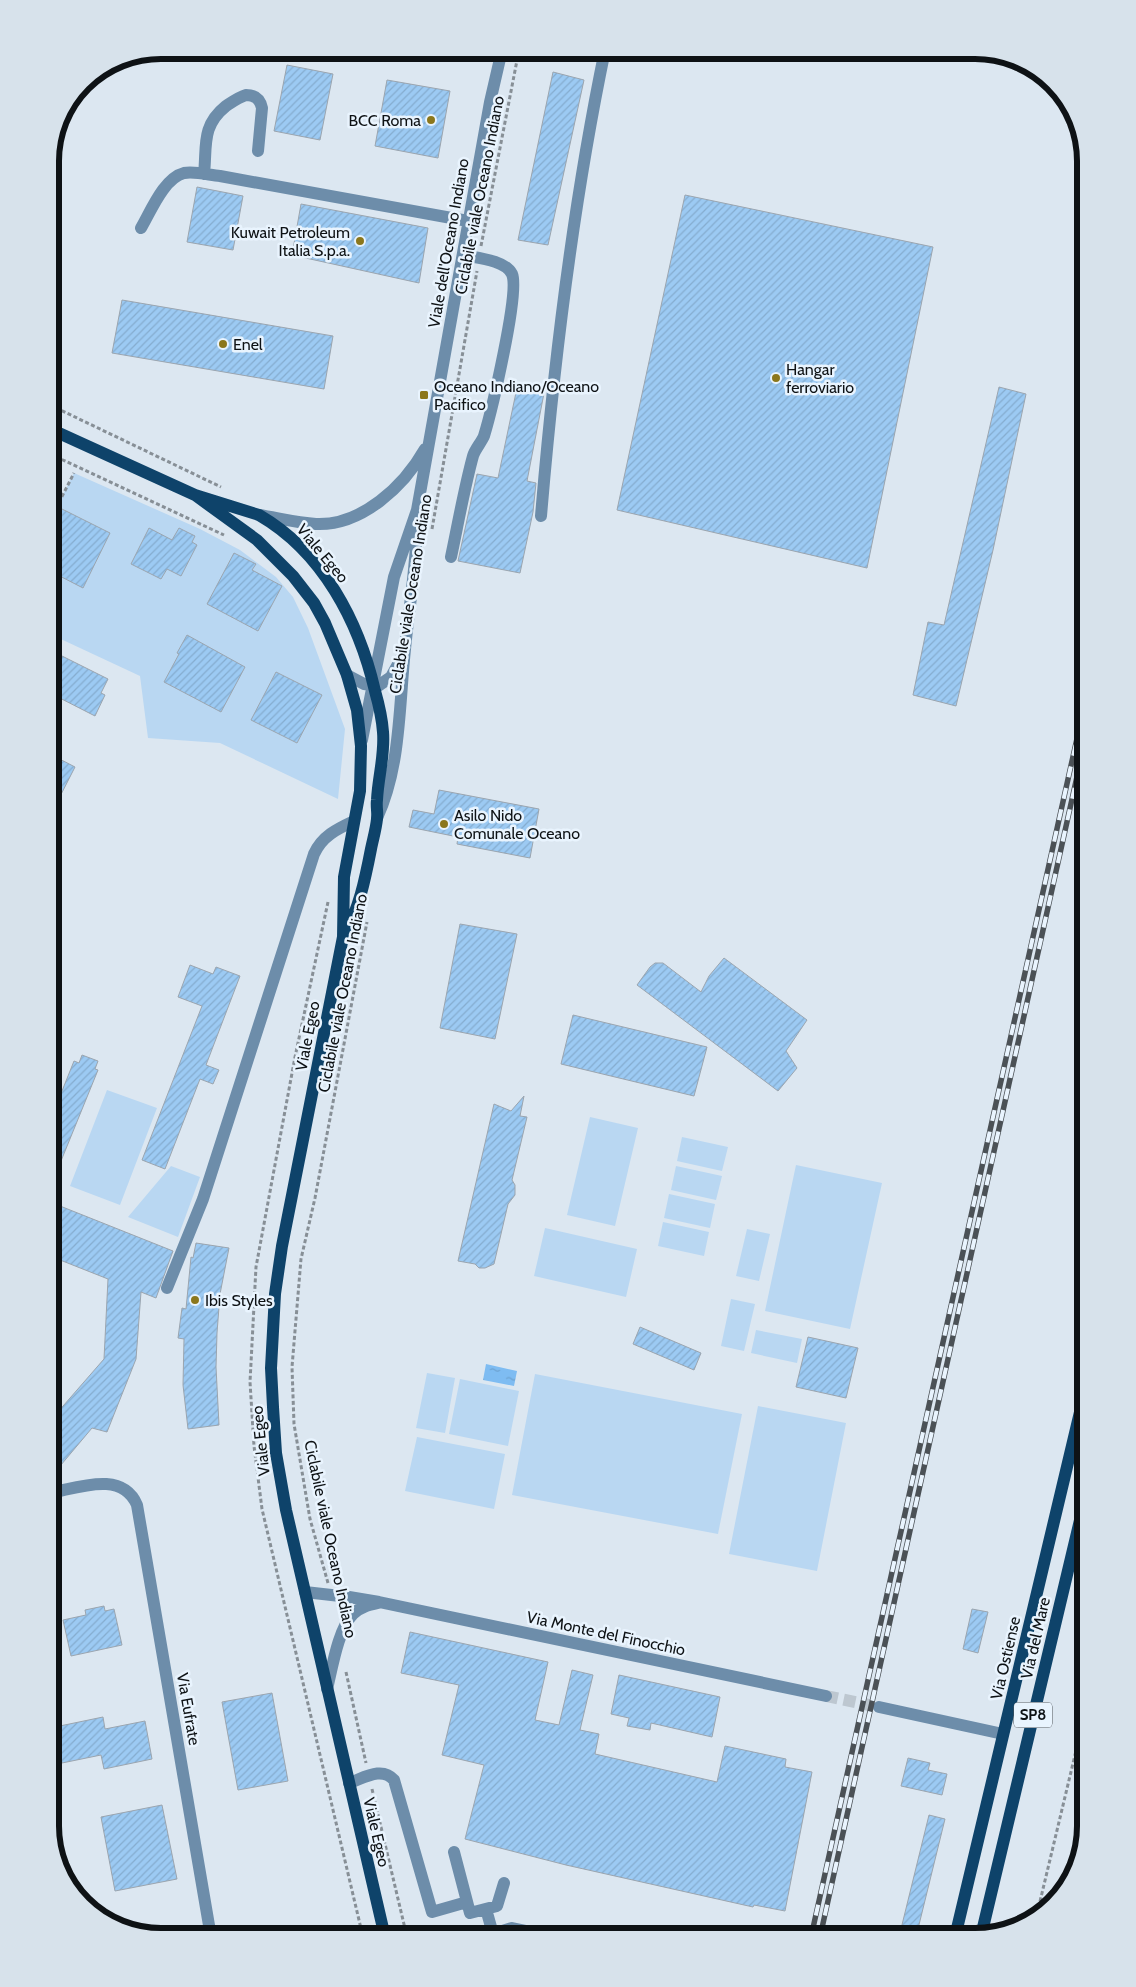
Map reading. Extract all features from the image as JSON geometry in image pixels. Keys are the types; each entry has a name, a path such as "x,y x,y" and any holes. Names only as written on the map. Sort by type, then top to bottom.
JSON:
{"main road":[{"name":"Viale Egeo","path":"59,433 195,495 259,515 272,523 296,543 333,588 355,626 374,686 384,740 377,798 377,818 362,891 352,920 343,937"},
{"name":"Viale Egeo","path":"195,495 247,532 293,576 319,611 347,675 356,710 361,746 361,777 344,877 343,937 282,1246 275,1294 272,1380 276,1453 286,1510 383,1928"},
{"name":"Via Ostiense","path":"957,1928 1077,1425"},
{"name":"Via del Mare","path":"983,1927 1077,1533"}],"street":[{"name":"Viale dell'Oceano Indiano","path":"377,818 386,795 402,704 405,651 415,564 417,510 468,221 500,59"},
{"path":"541,516 545,462 568,256 587,138 603,59"},
{"path":"204,174 206,136 211,122 226,106 246,95 256,97 262,108 258,151"},
{"path":"141,228 165,188 172,179 183,173 204,174 468,221"},
{"path":"451,557 474,454 483,437 508,332 514,287 512,274 507,268 463,255"},
{"name":"Viale dell'Oceano Indiano","path":"259,515 316,524 333,522 349,517 369,508 392,492 416,464 429,443"},
{"name":"Viale dell'Oceano Indiano","path":"374,686 394,576 417,510"},
{"name":"Viale dell'Oceano Indiano","path":"374,686 385,682 391,677 405,651"},
{"path":"347,675 364,684 374,686"},
{"name":"Viale Egeo","path":"361,746 374,686"},
{"path":"168,1288 203,1198 314,854 324,838 354,821"},
{"name":"Via Eufrate","path":"59,1491 108,1483 126,1489 134,1498 140,1519 209,1928"},
{"name":"Via Monte del Finocchio","path":"305,1592 379,1602 826,1696"},
{"path":"327,1689 338,1645 348,1620 353,1614 364,1607 379,1602"},
{"path":"879,1707 1003,1734"},
{"path":"349,1783 382,1772 389,1774 394,1780 432,1912 467,1902"},
{"path":"454,1852 470,1913 497,1906 504,1883"},
{"path":"486,1909 491,1928"}],"path":[{"name":"Ciclabile viale Oceano Indiano","path":"431,536 479,259 517,59"},
{"path":"59,409 230,491"},
{"path":"59,458 229,538"},
{"path":"59,502 74,473"},
{"path":"330,893 295,1057 256,1267 250,1382 254,1446 262,1509 361,1928"},
{"name":"Ciclabile viale Oceano Indiano","path":"330,1595 326,1572 310,1519 294,1424 292,1367 301,1259 319,1180 369,914"},
{"path":"346,1670 405,1928"},
{"path":"1039,1906 1077,1746"}],"shaded area":[{"path":"74,473 200,529 240,550 276,577 293,597 308,628 345,729 338,799 220,743 148,738 140,676 59,638 59,502","holes":["276,672 321,695 297,743 252,720"]},
{"path":"107,1090 157,1108 120,1205 70,1186"},
{"path":"590,1117 638,1128 615,1226 567,1215"},
{"path":"682,1137 728,1147 722,1171 677,1161"},
{"path":"796,1165 882,1183 850,1329 765,1311"},
{"path":"171,1166 200,1177 178,1237 128,1217"},
{"path":"676,1166 722,1176 716,1200 671,1190"},
{"path":"669,1194 715,1204 710,1228 664,1218"},
{"path":"663,1222 709,1232 704,1256 658,1246"},
{"path":"545,1228 637,1249 626,1297 534,1276"},
{"path":"747,1229 770,1234 759,1281 736,1276"},
{"path":"731,1299 755,1304 744,1351 721,1346"},
{"path":"756,1330 802,1339 797,1363 751,1353"},
{"path":"427,1373 455,1378 445,1433 416,1428"},
{"path":"535,1374 742,1414 718,1534 512,1495"},
{"path":"460,1379 519,1391 508,1446 449,1434"},
{"path":"758,1406 846,1423 817,1571 729,1554"},
{"path":"417,1437 505,1454 494,1509 405,1491"}],"water":[{"path":"486,1364 517,1371 514,1386 483,1380"}],"building":[{"path":"287,65 333,74 320,140 274,131"},
{"path":"553,72 584,80 548,245 518,240"},
{"path":"387,80 450,91 438,158 375,146"},
{"path":"197,187 243,196 233,250 187,242"},
{"name":"Hangar ferroviario","path":"685,195 933,247 867,568 617,510"},
{"name":"Kuwait Petroleum Italia S.p.a.","path":"301,204 428,228 419,283 292,255"},
{"name":"Enel","path":"122,300 333,336 324,389 112,353"},
{"path":"518,383 545,388 527,481 536,483 533,512 520,573 458,561 477,474 498,478"},
{"path":"999,387 1026,394 993,550 956,706 913,695 928,622 944,625"},
{"path":"59,508 110,533 83,588 59,576"},
{"path":"149,528 172,540 179,528 195,536 192,542 197,545 181,576 167,569 161,579 131,564"},
{"path":"234,553 256,564 252,570 282,586 258,631 207,604"},
{"path":"187,635 245,667 221,712 164,682"},
{"path":"59,654 108,679 101,693 105,695 95,716 59,698"},
{"path":"276,672 322,695 297,743 251,720"},
{"path":"59,759 75,767 59,798"},
{"name":"Asilo Nido Comunale Oceano","path":"439,790 539,809 530,858 457,844 458,837 409,827 413,810 434,814"},
{"path":"460,924 517,934 495,1039 440,1028"},
{"path":"724,958 807,1020 786,1051 797,1068 778,1091 637,985 650,967 655,963 663,963 701,992 709,976"},
{"path":"190,965 213,974 216,967 240,976 206,1065 219,1070 213,1084 200,1079 165,1169 142,1160 202,1006 178,997"},
{"path":"573,1015 707,1047 694,1096 561,1064"},
{"path":"82,1055 98,1061 95,1069 98,1070 59,1166 59,1098 74,1061 79,1063"},
{"path":"524,1096 520,1116 527,1117 512,1180 515,1185 515,1195 508,1204 494,1264 485,1268 479,1268 475,1264 458,1261 494,1104 511,1111"},
{"path":"59,1206 173,1251 156,1298 141,1292 136,1359 107,1432 92,1428 59,1467 59,1411 104,1359 108,1279 59,1260"},
{"path":"196,1243 229,1248 220,1294 217,1333 216,1367 219,1425 188,1429 183,1385 184,1339 178,1338 182,1308 186,1309 191,1257 193,1258"},
{"path":"640,1327 701,1353 694,1370 633,1344"},
{"path":"808,1337 858,1348 846,1398 796,1387"},
{"path":"104,1606 105,1611 114,1609 122,1645 71,1656 63,1620 86,1615 85,1610"},
{"path":"972,1609 988,1612 978,1653 963,1649"},
{"path":"410,1632 548,1662 535,1720 559,1725 572,1670 593,1675 580,1730 599,1734 595,1754 717,1782 725,1746 786,1759 785,1767 812,1772 785,1911 754,1905 753,1907 566,1865 465,1839 484,1765 442,1755 459,1685 401,1673"},
{"path":"619,1675 720,1697 712,1737 651,1723 650,1730 627,1726 629,1718 611,1714"},
{"path":"272,1693 288,1781 238,1790 222,1702"},
{"path":"103,1717 105,1729 145,1721 152,1759 104,1769 101,1755 62,1763 59,1748 59,1726"},
{"path":"908,1758 930,1763 928,1770 947,1774 942,1795 901,1786"},
{"path":"162,1805 177,1879 115,1891 101,1817"},
{"path":"929,1815 945,1819 918,1928 901,1928"}],"tunnel":[{"path":"826,1696 879,1707"}],"railway":[{"path":"813,1928 1077,739"},
{"path":"822,1928 1077,777"}],"place":[{"name":"BCC Roma","path":"431,120"},
{"name":"Kuwait Petroleum Italia S.p.a.","path":"360,241"},
{"name":"Enel","path":"223,344"},
{"name":"Hangar ferroviario","path":"776,378"},
{"name":"Oceano Indiano/Oceano Pacifico","path":"424,395"},
{"name":"Asilo Nido Comunale Oceano","path":"444,824"},
{"name":"Ibis Styles","path":"195,1300"}]}
